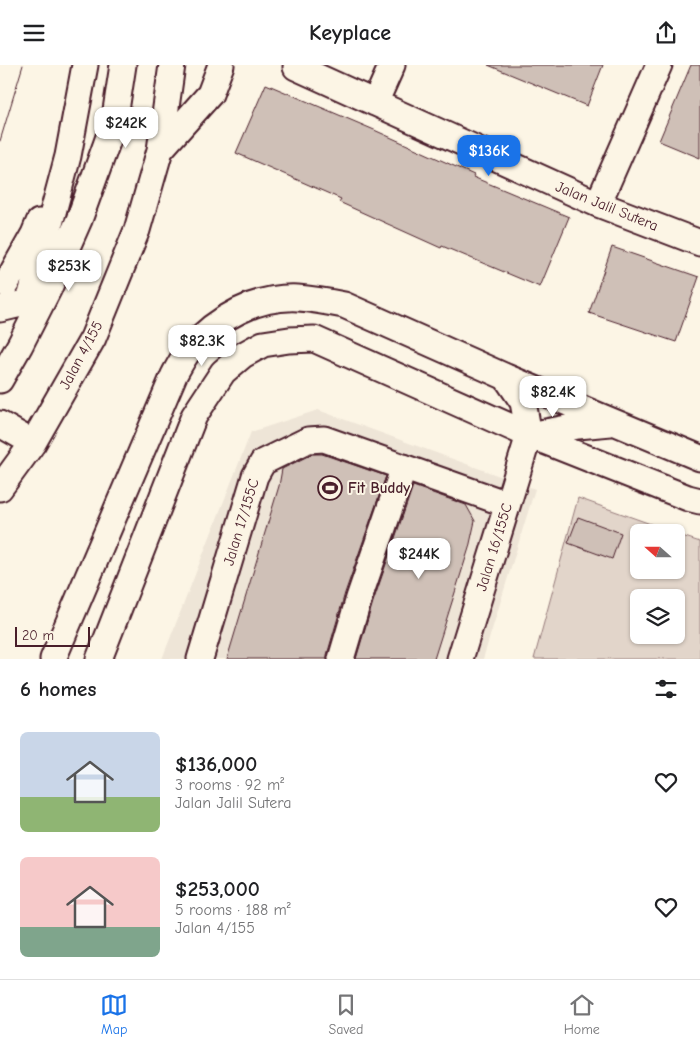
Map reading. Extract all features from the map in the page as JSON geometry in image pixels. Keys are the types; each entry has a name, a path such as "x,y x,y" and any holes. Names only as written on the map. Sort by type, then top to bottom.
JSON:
{"street":[{"path":"20,345 29,302 79,220 114,123 123,65"},
{"name":"Jalan 4/155","path":"2,480 33,443 93,338 137,230 160,150 172,65"},
{"path":"160,150 210,94 220,65"},
{"path":"375,103 392,65"},
{"path":"598,204 659,65"},
{"name":"Jalan Jalil Sutera","path":"296,67 598,204 700,243"},
{"path":"0,380 20,345 43,280 68,156 81,70"},
{"path":"3,284 34,234 68,156"},
{"path":"3,284 43,280"},
{"path":"53,659 174,375 189,350 204,333 222,319 271,299 297,298 344,305 506,377 700,458"},
{"path":"0,309 29,302"},
{"path":"99,659 194,416 224,372 243,355 263,344 288,340 314,339 529,435 688,498 700,501"},
{"path":"506,377 523,402 529,435"},
{"path":"529,435 578,426 614,423"},
{"path":"0,424 33,443"},
{"name":"Jalan 16/155C","path":"460,659 506,504 529,435"},
{"name":"Jalan 17/155C","path":"200,659 255,476 264,462 308,440 324,439 506,504"},
{"path":"341,659 359,598 404,467"}],"shaded area":[{"path":"318,410 535,489 483,659 162,659 251,432"},
{"path":"578,498 651,524 630,524 630,579 685,579 685,537 700,542 700,659 534,659"}],"building":[{"path":"488,65 603,65 587,106"},
{"path":"691,65 700,65 700,158 659,141"},
{"path":"266,84 372,129 474,175 473,177 569,217 540,287 442,246 441,248 339,202 341,199 236,153"},
{"path":"612,247 699,277 676,342 589,313"},
{"path":"312,454 322,454 386,476 345,593 327,659 227,659 279,486 282,469"},
{"path":"413,486 466,505 475,521 469,548 434,659 356,659 373,602"},
{"path":"578,517 621,533 612,559 568,543"}],"tram line":[{"path":"0,141 23,65"}],"place":[{"name":"Fit Buddy","path":"330,488"}]}
